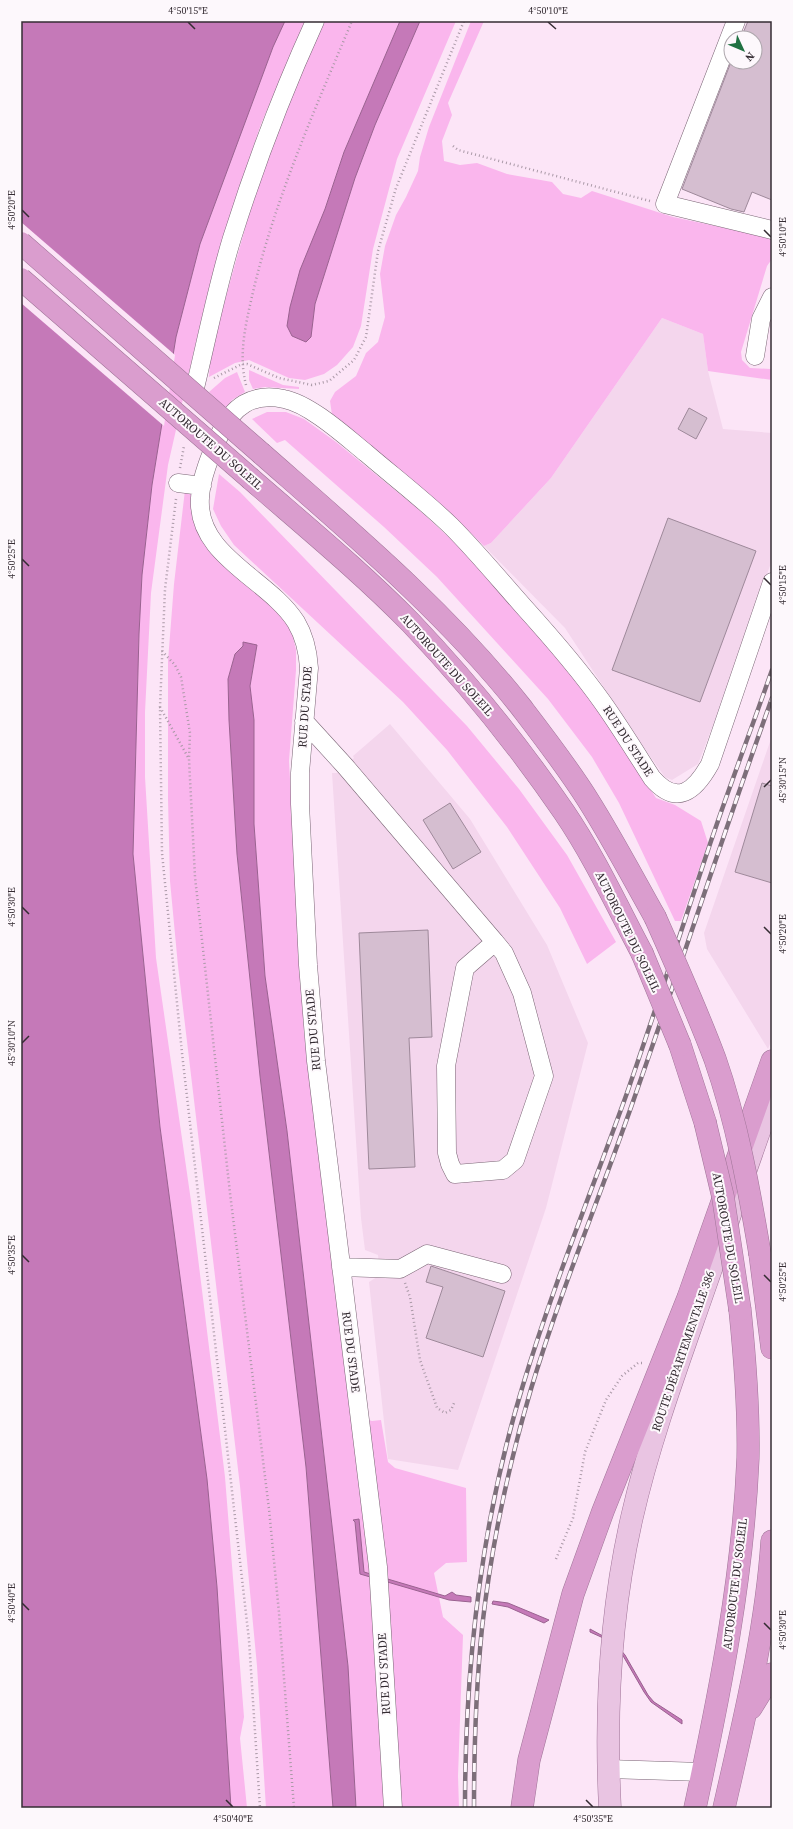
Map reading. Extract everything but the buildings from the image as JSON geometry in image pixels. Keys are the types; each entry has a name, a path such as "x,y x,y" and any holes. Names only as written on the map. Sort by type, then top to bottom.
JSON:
{"highway":[{"path":"21,243 262,454 430,606 492,673 540,732 587,799 655,917 682,978 715,1060 734,1126 752,1207 760,1254 772,1348"},
{"name":"AUTOROUTE DU SOLEIL","path":"21,279 345,562 410,622 500,724 565,813 604,881 642,954 680,1045 705,1122 723,1197 740,1310 747,1403 748,1457 739,1570 727,1649 695,1808"},
{"path":"522,1808 529,1760 573,1594 603,1511 688,1298 772,1061"},
{"path":"724,1808 744,1719 767,1594 772,1541"},
{"path":"744,1719 772,1674"}],"main road":[{"name":"ROUTE DÉPARTEMENTALE 386","path":"610,1808 608,1768 609,1690 616,1612 632,1518 656,1428 772,1095"}],"street":[{"path":"194,388 232,240 264,144 315,21"},
{"path":"736,21 665,204 772,230"},
{"path":"755,356 761,319 772,297"},
{"name":"RUE DU STADE","path":"393,1808 378,1567 316,1062 308,965 300,804 300,773 309,668 304,638 295,620 280,603 226,556 211,537 201,520 200,498 209,461 226,420 239,406 251,400 267,397 286,399 312,412 350,440 409,489 451,527 549,634 603,702 652,778 660,788 671,793 682,794 694,788 703,777 710,764 772,582"},
{"path":"178,483 202,486"},
{"path":"304,721 345,766 495,942 504,953 522,992 544,1076 515,1160 503,1170 456,1174 450,1164 447,1153 446,1066 465,968 495,942"},
{"path":"341,1267 400,1269 427,1254 502,1274"},
{"path":"608,1768 702,1772"}],"path":[{"path":"251,400 242,364 246,322 261,258 286,186 322,91 352,21"},
{"path":"194,388 242,364 252,366 287,381 312,385 329,381 344,370 354,360 366,337 378,251 394,194 464,21"},
{"path":"453,146 458,150 511,165 665,204"},
{"path":"185,439 165,589 160,707 162,853 182,1046 248,1632 260,1808"},
{"path":"162,651 175,665 182,677 190,733 189,759 196,885 230,1193 270,1516 294,1808"},
{"path":"160,707 189,759"},
{"path":"400,1269 410,1297 420,1360 437,1408 444,1413 451,1410 455,1401"},
{"path":"556,1559 573,1518 585,1452 606,1400 622,1376 638,1363 660,1366"}],"shaded area":[{"path":"21,21 285,21 273,47 200,244 176,337 152,485 142,575 139,634 133,854 160,1127 207,1479 217,1587 231,1808 21,1808"},
{"path":"285,21 305,21 261,124 238,192 208,292 168,465 151,593 145,712 145,777 156,958 191,1201 225,1477 244,1717 240,1738 247,1808 231,1808 217,1587 207,1479 160,1127 133,854 139,634 142,575 152,485 176,337 200,244 273,47"},
{"path":"324,21 400,21 344,152 325,209 311,337 315,304 355,178 375,125 420,21 456,21 397,159 373,249 361,326 353,347 337,365 324,374 305,380 289,378 249,360 235,363 209,377 211,350 253,200 277,130"},
{"path":"400,21 420,21 375,125 355,178 315,304 311,337 306,342 292,336 287,326 290,307 300,270 325,209 344,152"},
{"path":"471,21 484,21 448,103 452,115 442,141 444,161 460,165 477,163 507,174 552,182 563,194 581,198 592,191 673,217 772,238 772,259 767,266 741,352 742,360 750,368 770,369 772,371 772,380 708,371 703,334 662,318 551,478 491,543 484,546 448,511 332,415 330,401 335,392 356,376 366,353 378,342 385,317 380,274 385,246 396,215 418,171 420,157 429,127"},
{"path":"662,318 703,334 708,371 723,429 772,433 772,560 720,707 698,764 672,780 665,777 635,735 565,628 484,546 491,543 551,478"},
{"path":"249,370 283,385 299,387 299,389 265,387 253,389 249,380"},
{"path":"237,372 245,392 232,400 225,409 209,392 225,378"},
{"path":"267,412 286,412 304,419 336,442 417,508 455,543 505,594 599,709 656,798 675,805 701,821 708,843 681,921 675,921 619,803 592,757 548,699 437,577 384,527 285,440 277,443 252,419"},
{"path":"219,474 240,492 467,726 519,789 567,855 616,942 587,964 560,908 507,827 447,750 403,702 234,545 221,526 213,509"},
{"path":"185,490 195,490 194,507 291,628 296,650 296,670 289,761 304,1033 353,1415 372,1421 381,1420 388,1462 395,1468 466,1488 467,1562 446,1563 434,1573 443,1617 463,1635 458,1776 459,1808 356,1808 348,1666 287,1131 265,976 254,824 254,720 250,686 257,646 243,642 243,646 235,654 228,679 237,854 260,1076 306,1467 333,1808 266,1808 257,1666 240,1486 178,966 170,881 168,799 168,661 174,584"},
{"path":"243,642 257,645 250,686 254,720 254,824 265,976 287,1131 348,1666 356,1808 333,1808 306,1467 260,1076 237,854 228,679 235,654 243,646"},
{"path":"390,724 470,819 547,945 588,1043 546,1208 458,1470 388,1459 369,1282 380,1275 378,1255 365,1250 361,1218 332,773 337,773 354,758 353,756"},
{"path":"772,736 772,1039 768,1049 707,949 704,933"},
{"path":"359,1519 364,1572 445,1596 452,1592 456,1595 471,1597 471,1602 449,1600 360,1574 355,1522 353,1520"},
{"path":"493,1601 508,1603 549,1620 544,1623 508,1607 492,1604"},
{"path":"590,1629 614,1642 625,1655 648,1695 654,1702 682,1720 682,1724 651,1702 622,1654 610,1641 590,1632"}],"pier":[{"path":"21,222 175,355 164,426 21,303"}],"railway":[{"path":"465,1808 468,1701 478,1594 486,1541 508,1437 547,1311 627,1093 716,828 772,670"},
{"path":"474,1808 475,1740 482,1628 495,1538 523,1418 555,1314 623,1130 772,698"}]}
